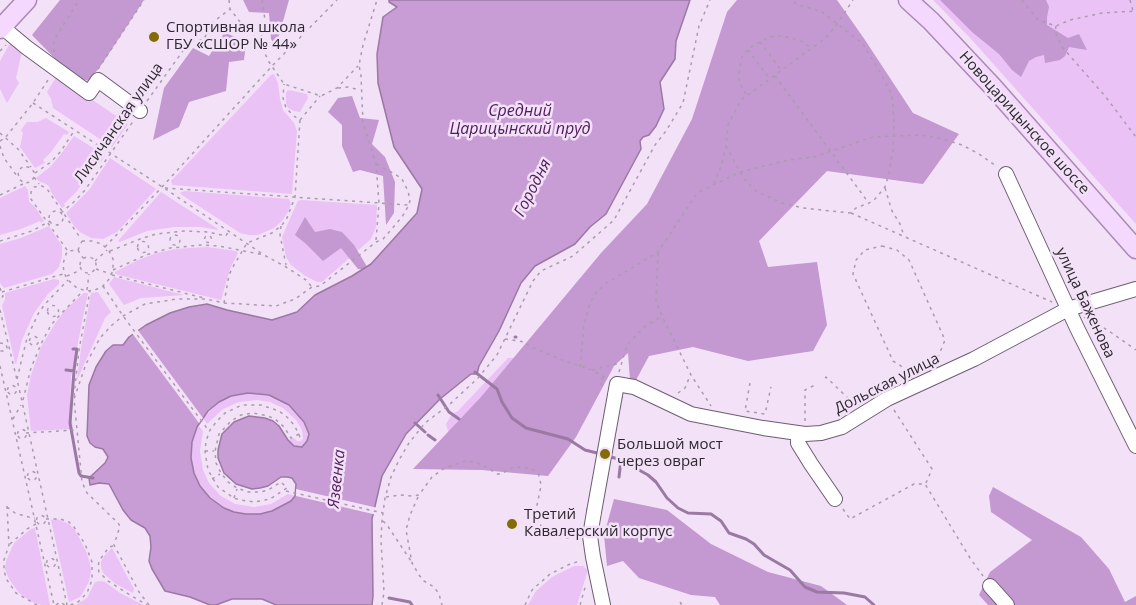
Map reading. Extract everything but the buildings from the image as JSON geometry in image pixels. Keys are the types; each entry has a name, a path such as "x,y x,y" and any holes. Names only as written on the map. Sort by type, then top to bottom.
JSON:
{"main road":[{"path":"3,33 27,0"},
{"name":"Новоцарицынское шоссе","path":"908,0 993,87 1136,249"}],"street":[{"path":"3,33 55,63 88,93 98,80 140,111"},
{"name":"улица Баженова","path":"1006,174 1068,309 1136,446"},
{"name":"Дольская улица","path":"617,385 634,387 691,414 802,433 821,433 842,427 887,399 974,359 1068,309 1134,290"},
{"path":"603,605 590,536 617,385"},
{"path":"802,433 798,443 835,499"},
{"path":"990,586 1007,605"}],"path":[{"path":"0,141 5,138 33,103 55,63 54,40 79,0"},
{"path":"95,72 144,0"},
{"path":"229,0 230,9 244,27 258,39 284,84 283,98 286,108 300,120"},
{"path":"258,39 265,33 263,0"},
{"path":"95,269 95,261 272,66 337,0"},
{"path":"376,242 379,203 376,164 363,123 359,65 377,0"},
{"path":"382,605 384,592 382,520 385,498 399,459 425,423 478,378 497,355 533,281 541,271 573,256 610,225 655,145 683,104 699,27 710,0"},
{"path":"791,0 798,5 821,11 862,44 892,95 894,136 885,187 875,199 850,213"},
{"path":"714,185 726,146 728,125 741,100 827,37 853,0"},
{"path":"1022,0 1038,20 1056,26 1070,20 1102,13 1134,11 1130,0"},
{"name":"Лисичанская улица","path":"62,213 85,190 190,41 204,39 212,23 230,9"},
{"path":"1056,26 1055,32 1063,48 1105,96 1136,137"},
{"path":"0,51 3,33"},
{"path":"746,95 739,82 738,72 742,57 748,49 769,37 781,36 803,42 812,49"},
{"path":"759,42 781,70"},
{"path":"748,49 769,78"},
{"path":"224,303 229,276 247,243 272,233 287,218 295,197 300,120 321,96 337,88 359,65"},
{"path":"774,75 869,203"},
{"path":"284,84 321,96"},
{"path":"337,88 348,87 361,90"},
{"path":"33,103 264,255 306,280 312,287"},
{"path":"31,182 34,176 56,156 74,131"},
{"path":"0,133 18,149 39,185 47,189 82,241"},
{"path":"580,367 584,325 595,294 604,284 658,252 697,193 740,172 774,163 814,157 873,137 920,135 962,145 979,154 1006,174"},
{"path":"0,146 4,158 24,183"},
{"path":"726,146 746,181 756,191 776,201 850,213 1068,309 1109,331 1136,350"},
{"path":"95,269 224,303 276,306 295,299 312,287 320,286 383,239 402,217 409,205 408,191 402,179 376,164"},
{"path":"19,179 20,169 24,166 31,168"},
{"path":"0,195 31,182"},
{"path":"31,182 34,187"},
{"path":"39,185 34,187 30,193 31,197 68,251"},
{"path":"163,187 409,205"},
{"path":"885,187 892,211 904,236"},
{"name":"Лисичанская улица","path":"49,222 52,212 62,213"},
{"name":"Лисичанская улица","path":"49,222 55,225 61,223 62,213"},
{"name":"Лисичанская улица","path":"0,241 32,231 49,222"},
{"path":"282,225 280,235 286,267"},
{"path":"107,249 156,234 185,231 226,236 229,232"},
{"path":"208,232 208,236 212,239 208,244"},
{"path":"174,233 171,241 177,246"},
{"path":"174,233 180,239 177,246"},
{"path":"208,236 204,239 208,244"},
{"path":"140,238 138,250 145,254"},
{"path":"68,251 63,264 64,273 72,285 82,290 103,286 112,274 113,259 107,249 95,241 82,241"},
{"path":"78,250 82,241"},
{"path":"141,242 148,245 145,254"},
{"path":"113,270 145,254 177,246 208,244 264,255"},
{"path":"882,246 897,250 909,260 945,340 936,362 923,369 909,371 893,361 853,274 856,260 865,250 882,246"},
{"path":"68,251 78,250"},
{"path":"78,250 83,259"},
{"path":"658,252 656,301 691,375 722,420"},
{"path":"82,270 80,262 83,259 91,257 95,261"},
{"path":"89,273 95,269"},
{"path":"66,277 82,270 89,273"},
{"path":"2,292 64,273"},
{"path":"89,273 74,399 82,482 87,494 120,526 114,545 138,592 148,605"},
{"path":"17,380 27,338 38,314 68,280"},
{"path":"103,286 209,431"},
{"path":"0,288 3,296 0,300"},
{"path":"12,420 22,403 40,344 58,315 82,290"},
{"path":"74,399 86,364 100,338 123,316 145,304 177,299 206,299"},
{"path":"45,304 48,307"},
{"path":"48,307 56,306 58,315"},
{"path":"48,307 48,315 58,315"},
{"path":"0,310 67,605"},
{"path":"0,319 1,315"},
{"path":"505,339 525,342 565,361 592,370 617,385 627,345 644,327 662,316"},
{"path":"27,338 36,337 40,344"},
{"path":"30,339 32,345 40,344"},
{"path":"0,343 8,346"},
{"path":"0,351 6,350 8,346"},
{"path":"592,370 615,364 621,365"},
{"path":"0,366 27,477 36,521 55,605 60,602 67,605 81,600 87,593 93,569 90,554 74,527 65,520 47,519 40,515 36,521 9,545"},
{"path":"661,399 677,394 685,388 691,375"},
{"path":"600,382 603,376"},
{"path":"825,378 864,414"},
{"path":"750,382 745,411 765,414 771,387"},
{"path":"802,433 805,390 815,385"},
{"path":"6,392 11,386 18,389"},
{"path":"6,392 13,394 18,389"},
{"path":"887,399 932,469 925,484"},
{"path":"251,404 253,413"},
{"path":"285,490 262,501 248,502 234,498 218,487 208,470 204,451 209,431 225,413 242,405 251,404 279,411 287,417 300,438"},
{"path":"755,412 756,408"},
{"path":"285,490 287,489 281,482 268,490 248,492 228,482 216,463 215,451 219,434 231,421 241,415 253,413 275,419 291,438 299,434"},
{"path":"17,435 21,429 27,432 76,430"},
{"path":"17,435 23,438 27,432"},
{"path":"204,451 215,451"},
{"path":"412,563 406,530 419,495 432,477 443,468 465,461 475,462 496,474 501,474 514,467 530,468 538,473 540,478 537,517 542,528 555,537 590,536"},
{"path":"27,477 31,472 37,475"},
{"path":"212,479 221,473"},
{"path":"27,477 33,481 37,475"},
{"path":"835,499 850,519 914,484 925,484"},
{"path":"925,484 970,558 990,586"},
{"path":"234,498 237,488"},
{"path":"285,490 383,513"},
{"path":"385,498 419,495"},
{"path":"37,605 16,593 4,571 4,560 9,545 7,506 15,513 32,518 40,524 47,519"},
{"path":"382,520 419,575 439,594 442,605"},
{"path":"114,545 109,547 99,561 98,568 103,577 130,596 148,605"},
{"path":"525,605 532,590 550,574 570,564 593,557"},
{"path":"46,564 50,558 56,562"},
{"path":"46,564 51,567 56,562"},
{"path":"93,569 98,568"}],"shaded area":[{"path":"60,0 144,0 89,81 73,77 32,35"},
{"path":"243,0 289,0 276,46 271,39 269,13 249,12"},
{"path":"737,0 837,0 913,113 959,134 923,184 827,171 759,241 768,267 817,262 827,325 813,351 748,361 693,347 649,356 636,380 630,380 628,353 614,366 576,437 548,476 482,470 413,469 481,397 601,253 647,204 692,119 727,12"},
{"path":"933,0 1136,0 1136,224 972,40"},
{"path":"940,0 1046,0 1049,7 1047,25 1068,38 1079,34 1087,50 1069,47 1065,56 1060,60 1045,63 1044,55 1036,57 1029,61 1021,77"},
{"path":"225,32 246,43 244,60 229,62 226,91 189,102 179,127 153,140 164,88 193,48 209,56"},
{"path":"13,43 22,51 16,78 19,83 7,103 0,89 0,61 9,45"},
{"path":"274,74 283,110 294,123 297,131 292,194 172,185 171,180"},
{"path":"57,76 128,124 112,147 53,108 47,92"},
{"path":"289,90 307,94 308,98 300,112 288,108 286,104 286,92"},
{"path":"352,96 360,118 379,120 372,144 385,157 395,182 394,213 386,225 383,176 360,170 353,172 342,146 342,125 328,112 338,98"},
{"path":"46,118 69,132 67,135 64,134 43,160 45,163 35,168 20,147 23,133 21,130 27,122 38,122"},
{"path":"74,136 105,155 101,162 98,160 87,178 62,208 49,186 36,178 50,167"},
{"path":"110,158 156,189 117,232 103,239 91,238 74,226 66,213 89,190"},
{"path":"25,186 28,190 29,202 44,221 0,235 0,198"},
{"path":"184,191 289,199 291,204 282,221 274,228 258,235 249,235 240,233 180,193"},
{"path":"161,192 218,230 201,227 174,227 147,231 118,241"},
{"path":"298,201 377,205 376,227 371,239 322,282 317,282 304,275 291,265 286,257 282,237"},
{"path":"305,217 315,232 330,229 342,232 354,245 369,270 358,269 341,248 323,261 295,235"},
{"path":"49,226 62,246 59,267 52,274 4,288 0,283 0,244"},
{"path":"207,247 238,253 230,269 221,300 115,274 138,260 157,253 175,249"},
{"path":"114,277 184,295 141,298 124,305 109,284"},
{"path":"54,279 59,280 59,284 48,294 34,313 22,340 16,364 2,305 5,293"},
{"path":"98,292 111,312 105,318 77,380 91,293"},
{"path":"84,293 88,293 71,377 70,403 73,429 31,431 27,395 41,347 66,309"},
{"path":"508,358 517,358 455,432 448,431 446,424 452,414 458,411"},
{"path":"248,393 269,395 298,413 309,434 302,447 294,446 288,440 294,438 301,441 303,439 302,430 296,420 283,408 270,402 257,400 239,402 223,409 207,424 203,418 219,402 231,396"},
{"path":"198,425 203,431 200,451 203,470 209,483 221,496 235,504 254,507 271,504 288,494 296,496 284,506 260,514 234,512 210,498 200,486 191,458 192,442"},
{"path":"993,487 1081,537 1109,569 1125,602 1136,596 1136,605 988,605 979,595 990,572 1032,540 991,512 989,496"},
{"path":"614,499 667,510 711,544 768,572 821,586 847,605 720,605 715,597 691,595 639,578 623,561 607,566 604,535"},
{"path":"57,519 69,524 75,530 90,563 89,581 84,591 80,597 69,602 51,520"},
{"path":"35,528 50,605 30,601 19,593 5,569 14,543"},
{"path":"112,548 134,589 133,593 116,584 104,574 101,568 104,556"},
{"path":"574,566 583,566 588,570 577,605 528,605 536,591 552,577"},
{"path":"100,581 143,605 76,605 87,598 95,582"}],"water":[{"name":"Средний Царицынский пруд","path":"389,0 690,0 676,41 675,59 660,82 664,109 656,126 640,141 641,149 606,214 575,244 535,266 521,283 477,374 471,374 440,399 406,434 382,476 372,519 372,605 276,605 262,599 232,599 210,605 165,591 149,561 150,536 145,528 131,520 109,484 90,485 89,478 105,463 108,457 103,449 90,443 87,436 89,385 106,351 113,345 123,345 129,337 146,325 170,313 207,304 272,320 297,312 315,295 371,264 417,213 422,189 394,147 378,83 377,54 383,17 397,7","holes":["248,393 269,395 289,405 304,422 309,434 307,441 302,447 294,446 273,421 249,416 234,422 222,434 218,458 224,473 236,484 252,489 268,486 281,477 292,478 296,484 295,496 291,501 272,511 260,514 234,512 210,498 200,486 191,458 192,442 197,427 208,411 219,402 231,396"]}],"pier":[{"path":"137,329 203,418 199,423 132,333"},
{"path":"296,489 378,508 377,515 296,496"}],"waterway":[{"path":"73,349 77,349 74,370"},
{"path":"66,370 74,371 70,423 79,473 81,476 93,478"},
{"path":"475,372 497,389 512,418 526,428 568,439 585,450 601,454"},
{"path":"438,395 449,412 459,419"},
{"path":"415,423 425,432"},
{"path":"428,435 435,440"},
{"path":"608,456 621,460 648,475 678,508 688,513 711,514 721,521 729,533 746,539 764,555 790,570 805,587 817,592 844,593 865,597 874,605"},
{"path":"619,477 621,460"},
{"path":"389,598 410,602 412,605"}],"place":[{"name":"Спортивная школа ГБУ «СШОР № 44»","path":"154,37"},
{"name":"Большой мост через овраг","path":"605,454"},
{"name":"Третий Кавалерский корпус","path":"512,524"}],"water label":[{"name":"Городня","path":"533,188"},
{"name":"Язвенка","path":"337,479"}]}
